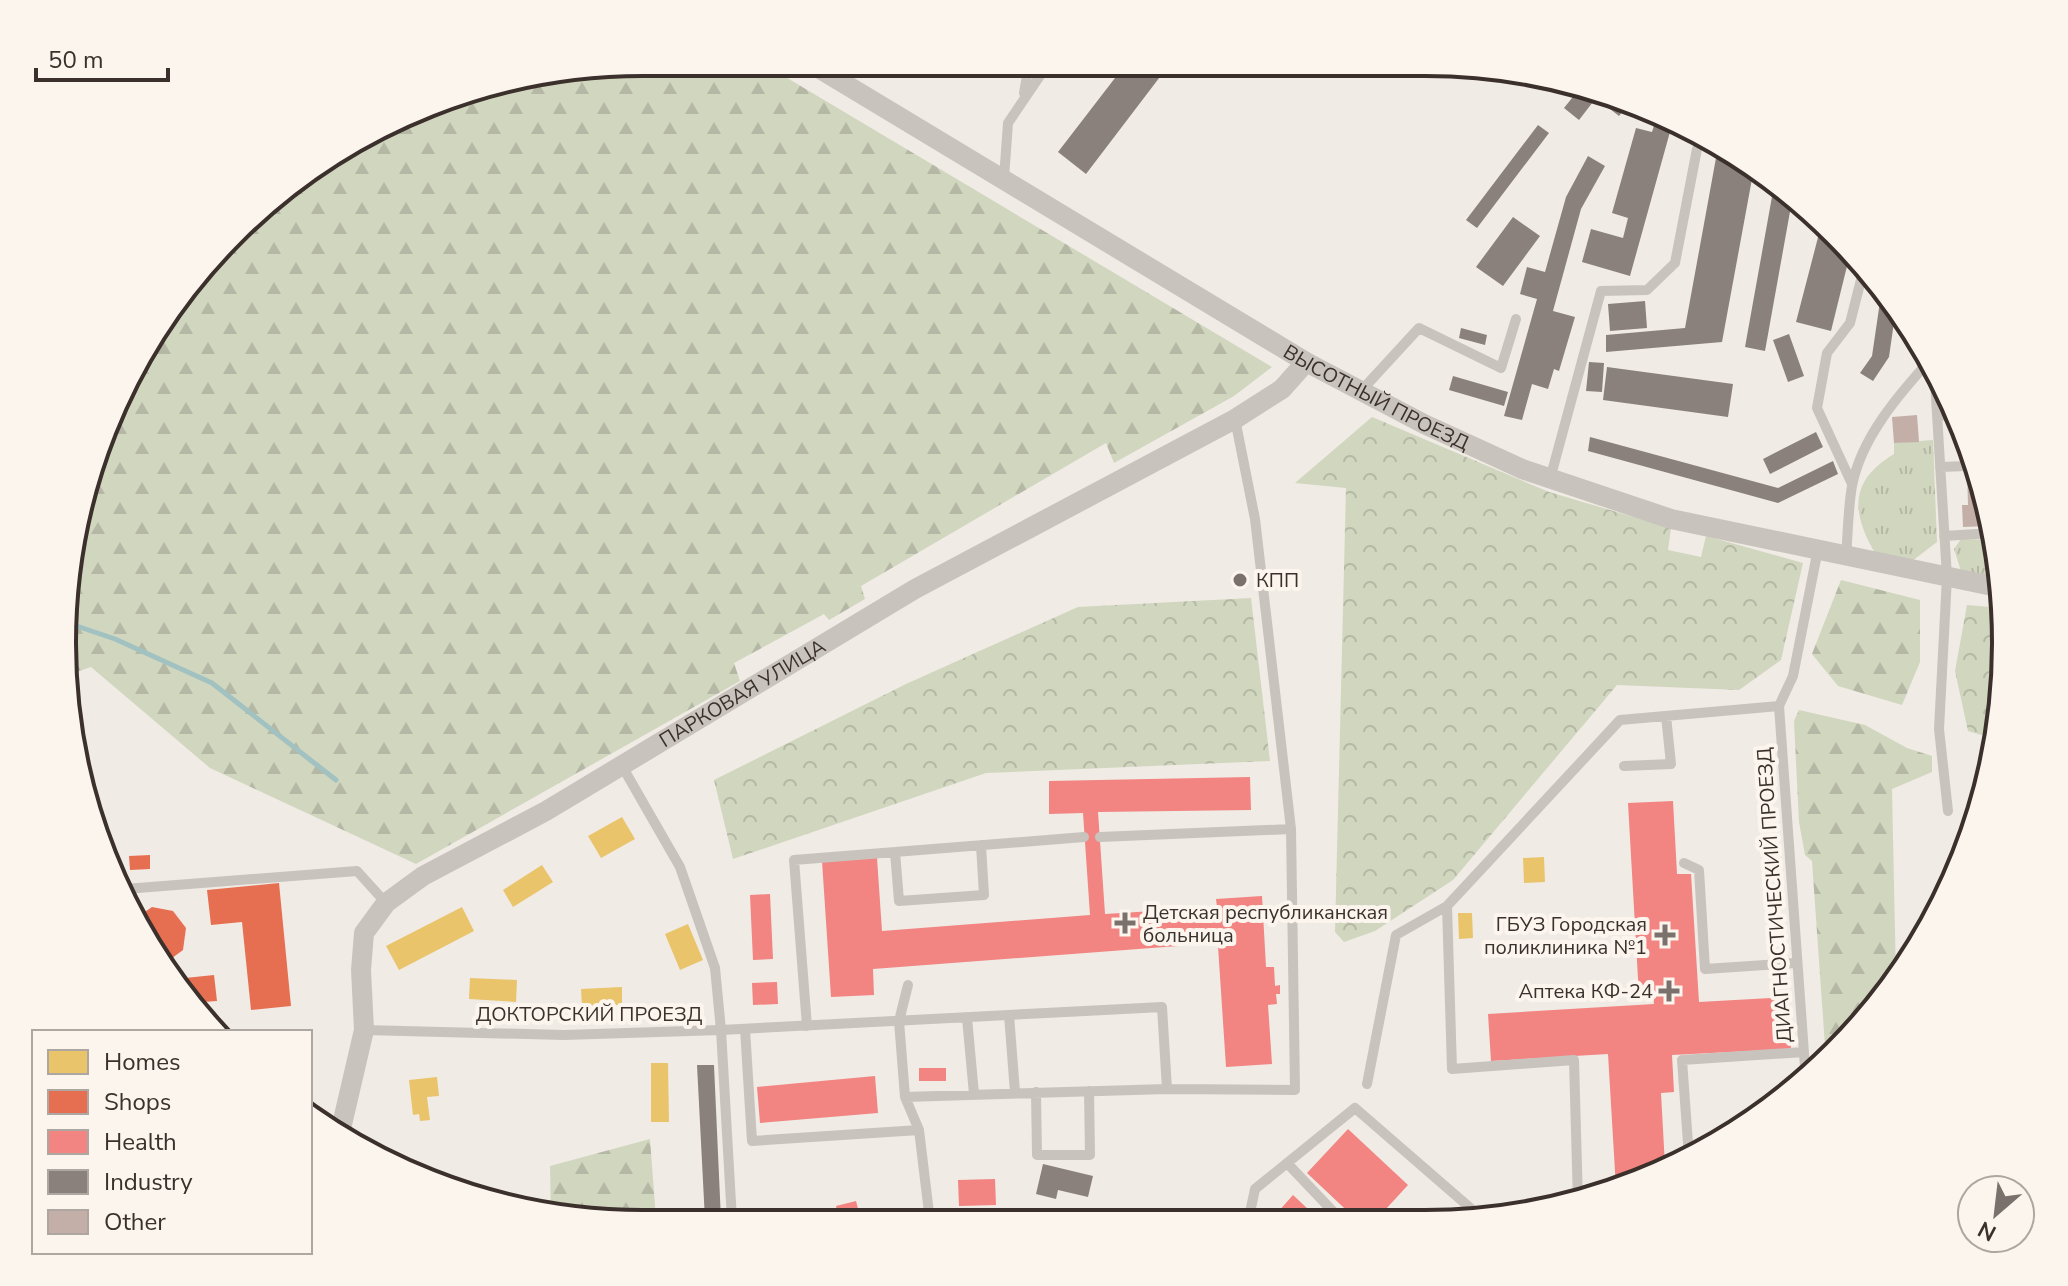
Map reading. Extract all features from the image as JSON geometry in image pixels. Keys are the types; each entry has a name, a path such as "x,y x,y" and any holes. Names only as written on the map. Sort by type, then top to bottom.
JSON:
{"street":[{"name":"ВЫСОТНЫЙ ПРОЕЗД","path":"832,76 1306,362 1508,463 1671,519 1989,585"},
{"name":"ПАРКОВАЯ УЛИЦА","path":"342,1123 364,1030 361,970 364,933 386,903 423,876 622,766 915,589 1235,419 1282,389 1306,362"}],"lane":[{"path":"1024,95 1027,76"},
{"path":"1004,178 1008,123 1039,76"},
{"path":"1550,479 1601,291 1647,290 1675,263 1697,149"},
{"path":"1852,484 1817,408 1827,353 1850,323 1861,281"},
{"path":"1361,391 1419,328 1501,368 1516,319"},
{"path":"1846,556 1852,484 1867,445 1898,396 1921,370"},
{"path":"1936,396 1947,577 1939,729 1948,811"},
{"path":"1937,416 1944,415"},
{"path":"905,1097 1167,1089 1295,1090 1291,829 1255,519 1235,419"},
{"path":"1940,467 1964,466"},
{"path":"1944,536 1981,534"},
{"path":"1367,1084 1396,935 1447,906 1620,720 1779,706 1793,676 1818,549"},
{"name":"ДИАГНОСТИЧЕСКИЙ ПРОЕЗД","path":"1779,706 1795,963 1805,1064"},
{"path":"1624,766 1671,764 1666,716"},
{"name":"ДОКТОРСКИЙ ПРОЕЗД","path":"364,1030 564,1035 721,1030 715,968 680,867 622,766"},
{"path":"1100,837 1291,829"},
{"path":"807,1026 794,860 1084,837"},
{"path":"895,852 899,901 984,895 981,845"},
{"path":"1684,863 1699,870 1705,969 1795,963"},
{"path":"132,888 357,871 386,903"},
{"path":"1447,906 1452,1069 1574,1060 1578,1189"},
{"path":"908,985 899,1021 905,1097 919,1130 929,1210"},
{"path":"731,1210 721,1030 1162,1007 1167,1089"},
{"path":"1009,1015 1015,1092"},
{"path":"967,1018 974,1094"},
{"path":"745,1029 752,1141 919,1130"},
{"path":"1688,1145 1682,1060 1804,1052"},
{"path":"1036,1092 1037,1155 1090,1155 1089,1091"},
{"path":"1251,1210 1255,1189 1355,1108 1470,1208"},
{"path":"1287,1163 1332,1210"}],"green space":[{"path":"784,76 1272,367 1234,396 1114,463 1106,443 861,586 865,599 829,620 824,614 734,663 740,681 416,864 210,768 91,667 77,672 76,643 81,569 95,496 134,392 193,298 242,242 298,193 328,172 392,134 496,95 606,77"},
{"path":"1372,417 1549,492 1671,528 1668,550 1701,557 1706,536 1803,563 1781,660 1739,690 1617,685 1453,880 1375,931 1344,942 1335,932 1346,488 1295,483"},
{"path":"1933,440 1937,542 1912,561 1875,553 1861,523 1859,497 1862,485 1869,474 1894,454 1894,443"},
{"path":"1961,539 1982,540 1988,576 1961,571 1954,549"},
{"path":"1841,580 1920,600 1920,662 1902,705 1838,686 1812,654"},
{"path":"1251,598 1270,761 986,773 733,859 714,780 906,684 1078,607"},
{"path":"1967,605 1991,607 1991,680 1984,736 1968,731 1955,671"},
{"path":"1799,710 1865,725 1907,748 1932,756 1932,772 1892,789 1896,959 1875,988 1825,1045 1812,861 1805,855 1799,822 1794,721"},
{"path":"650,1139 655,1210 606,1209 551,1202 550,1166"}],"building: Homes":[{"path":"622,817 635,839 601,858 588,836"},
{"path":"1544,857 1545,882 1524,883 1523,858"},
{"path":"542,865 553,882 513,907 503,890"},
{"path":"462,907 474,931 399,970 386,946"},
{"path":"1458,913 1472,913 1473,938 1459,939"},
{"path":"688,924 703,960 680,970 665,934"},
{"path":"470,978 517,980 516,1002 469,999"},
{"path":"622,987 622,1005 582,1007 581,989"},
{"path":"651,1063 668,1063 669,1122 651,1122"},
{"path":"437,1077 439,1096 427,1097 430,1120 420,1121 419,1114 413,1115 409,1080"}],"building: Shops":[{"path":"150,855 150,869 130,870 129,856"},
{"path":"279,883 291,1006 251,1010 242,922 211,925 207,890"},
{"path":"152,907 173,911 186,928 183,950 172,958 144,912"},
{"path":"214,975 217,1001 204,1002 186,978"}],"building: Health":[{"name":"КПП","path":"1234,573 1246,573 1247,587 1234,587"},
{"name":"Детская республиканская больница","path":"1250,777 1251,810 1098,812 1105,914 1217,907 1216,899 1262,896 1266,967 1274,967 1275,986 1280,985 1280,994 1276,994 1277,1004 1268,1005 1272,1064 1226,1067 1217,931 1176,932 1178,946 873,969 874,995 831,997 822,861 877,858 882,931 1090,915 1083,813 1049,814 1049,781"},
{"name":"ГБУЗ Городская поликлиника №1","path":"1673,801 1677,874 1691,874 1699,1002 1788,997 1791,1049 1672,1055 1674,1092 1661,1093 1665,1157 1615,1177 1608,1054 1491,1061 1488,1014 1654,1004 1653,995 1639,996 1628,803"},
{"path":"770,894 773,959 753,960 750,895"},
{"path":"777,982 778,1004 753,1005 752,983"},
{"path":"919,1068 946,1068 946,1081 919,1081"},
{"path":"875,1076 878,1113 760,1123 757,1087"},
{"path":"1348,1129 1408,1185 1385,1210 1346,1210 1307,1173"},
{"path":"995,1179 996,1205 959,1206 958,1180"},
{"path":"1293,1195 1308,1209 1307,1210 1280,1210"},
{"path":"856,1201 858,1210 837,1210 836,1206"}],"building: Industry":[{"path":"1117,76 1161,76 1086,174 1058,152"},
{"path":"1574,96 1593,102 1579,120 1564,108"},
{"path":"1606,106 1622,112 1619,116"},
{"path":"1654,124 1670,131 1630,276 1582,262 1591,229 1623,238 1628,218 1612,213 1636,128 1652,132"},
{"path":"1538,125 1549,133 1477,228 1466,220"},
{"path":"1588,156 1605,166 1581,209 1553,311 1575,317 1559,371 1554,369 1548,389 1532,384 1522,420 1504,416 1537,299 1520,294 1527,267 1545,272 1566,197"},
{"path":"1716,157 1752,180 1722,342 1606,352 1606,335 1685,328"},
{"path":"1772,195 1790,210 1765,351 1745,347"},
{"path":"1513,217 1540,236 1503,286 1476,267"},
{"path":"1819,235 1847,265 1831,331 1796,322"},
{"path":"1645,301 1647,328 1610,331 1608,304"},
{"path":"1880,305 1894,325 1889,357 1873,381 1860,373 1872,356"},
{"path":"1461,328 1487,335 1485,345 1459,338"},
{"path":"1789,334 1804,376 1788,382 1773,340"},
{"path":"1589,362 1604,363 1602,392 1586,391"},
{"path":"1607,367 1733,384 1728,417 1603,400"},
{"path":"1453,376 1508,392 1504,406 1449,390"},
{"path":"1816,432 1823,447 1770,474 1763,459"},
{"path":"1590,437 1778,488 1833,461 1838,474 1778,503 1588,451"},
{"path":"697,1065 714,1065 721,1210 704,1210"},
{"path":"1043,1164 1093,1176 1088,1197 1058,1190 1056,1199 1036,1194"}],"building: Other":[{"path":"1917,415 1919,442 1894,443 1892,417"},
{"path":"1967,478 1980,526 1963,527 1962,505 1968,505"}],"waterway":[{"path":"76,626 115,639 212,683 336,780"}],"place":[{"name":"КПП","path":"1240,580"},
{"name":"Детская республиканская больница","path":"1125,923"},
{"name":"ГБУЗ Городская поликлиника №1","path":"1665,935"},
{"name":"Аптека КФ-24","path":"1669,991"}]}
